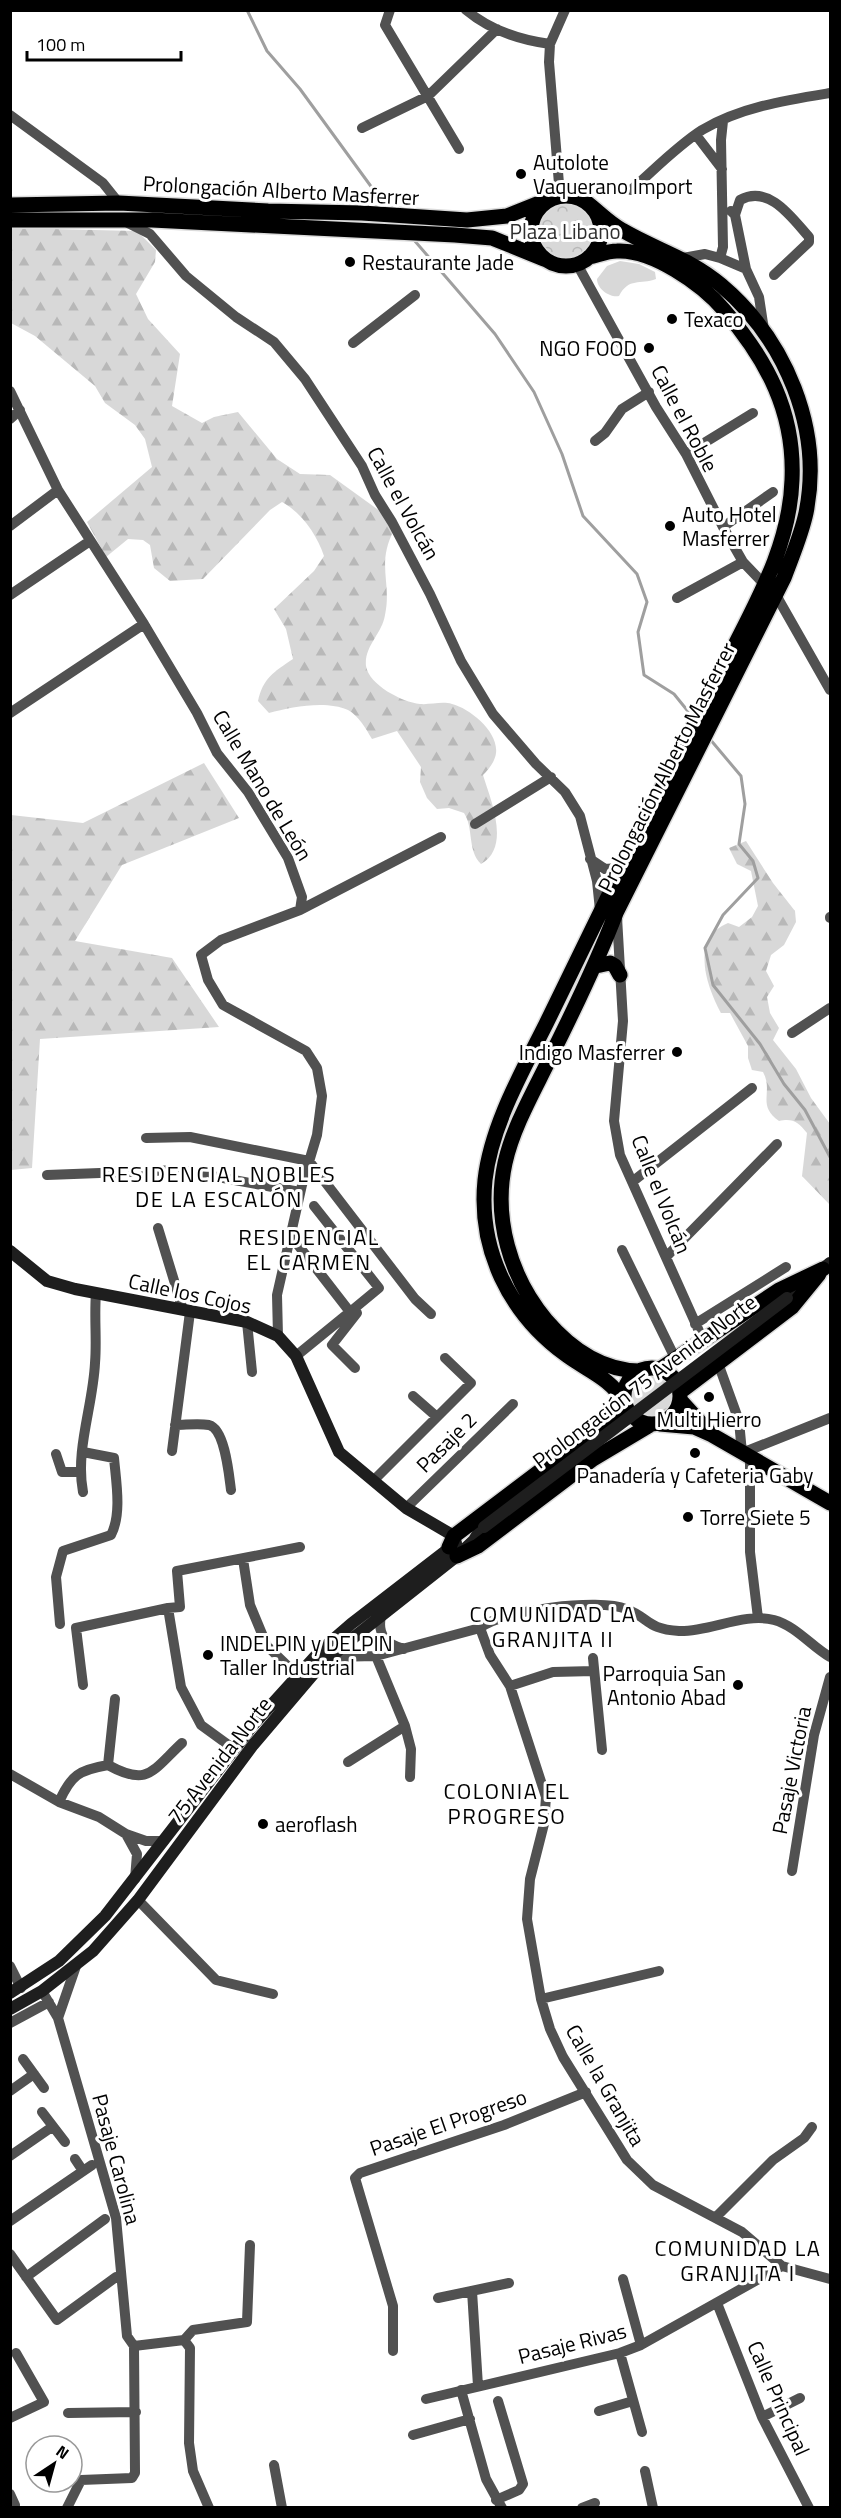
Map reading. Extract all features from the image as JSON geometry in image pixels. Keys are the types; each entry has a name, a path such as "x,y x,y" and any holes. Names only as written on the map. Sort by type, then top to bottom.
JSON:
{"main road":[{"path":"574,196 586,202 599,219 601,232 598,246 583,261 556,265 544,259 535,248 530,228 534,215 554,198 574,196"},
{"name":"Prolongación Alberto Masferrer","path":"10,205 119,203 467,220 507,216 554,198"},
{"name":"Prolongación Alberto Masferrer","path":"586,202 621,230 683,258 721,284 765,332 794,387 803,415 809,459 806,511 800,538 624,864 531,1054 493,1142 485,1179 484,1221 494,1264 513,1303 559,1349 610,1384 625,1404"},
{"name":"Prolongación Alberto Masferrer","path":"10,220 117,219 455,234 492,238 544,259"},
{"name":"Prolongación Alberto Masferrer","path":"583,261 617,251 632,253 681,274 718,303 766,364 781,405 792,479 788,518 771,590 616,913 596,966 537,1083 505,1162 502,1219 508,1248 519,1278 535,1306 558,1334 583,1353 608,1367 639,1371"},
{"path":"596,966 610,963 615,966 620,975"},
{"name":"Calle los Cojos","path":"10,1251 47,1281 96,1293 247,1322 278,1336 296,1356 339,1452 375,1479 453,1546"},
{"path":"453,1546 478,1546 593,1459 673,1415 680,1396 718,1363 792,1307 827,1266"},
{"path":"827,1266 779,1290 660,1369 639,1371 625,1387 625,1404 633,1418 655,1424 694,1427 712,1435 831,1503"},
{"name":"Prolongación 75 Avenida Norte","path":"482,1528 827,1266"},
{"path":"660,1369 674,1378 680,1396 712,1435"},
{"path":"453,1546 625,1404"},
{"name":"75 Avenida Norte","path":"16,1990 78,1944 135,1879 234,1749 297,1675 351,1624 453,1546 482,1528"},
{"name":"75 Avenida Norte","path":"10,2009 42,1991 93,1951 138,1900 254,1745 331,1657 381,1616 453,1546"}],"street":[{"path":"390,10 385,20 390,34 459,149"},
{"path":"466,10 513,37 550,44"},
{"path":"554,198 550,44 565,10"},
{"path":"362,128 428,96 497,29"},
{"path":"631,190 696,135 723,120 774,102 831,93"},
{"path":"10,115 103,183 119,203"},
{"path":"720,258 725,235 722,169 723,120"},
{"path":"696,135 722,169"},
{"path":"765,332 759,297 746,269 735,215 740,200 747,196 764,196 780,206 809,237 809,242 774,275"},
{"path":"724,205 735,215"},
{"name":"Calle el Volcán","path":"117,219 150,234 186,276 287,354 363,466 375,495 430,594 461,661 493,714 565,792 580,816 599,890 600,914"},
{"path":"683,258 705,254 746,269"},
{"name":"Calle el Roble","path":"583,261 649,392 686,454 743,562 771,590 831,690"},
{"path":"353,343 415,295"},
{"name":"Calle Mano de León","path":"10,391 58,490 144,624 197,713 217,753 248,792 288,858 302,897 300,910"},
{"path":"595,441 605,433 622,409 649,392"},
{"path":"10,419 20,411"},
{"path":"686,454 753,413"},
{"path":"10,526 58,490"},
{"path":"723,527 773,492"},
{"path":"10,595 90,541"},
{"path":"677,598 743,562"},
{"path":"10,713 144,624"},
{"path":"476,824 551,777"},
{"path":"278,1336 277,1295 300,1192 317,1135 322,1096 317,1068 306,1051 223,1005 208,980 201,955 221,940 300,910 441,837"},
{"path":"590,859 605,869 618,868 624,864"},
{"name":"Calle el Volcán","path":"616,913 622,1021 614,1121 620,1155 703,1340"},
{"path":"792,1033 831,1008"},
{"path":"632,1182 752,1088"},
{"path":"146,1138 190,1137 309,1161 415,1299 431,1314"},
{"path":"666,1257 777,1144"},
{"path":"47,1174 179,1170 300,1192"},
{"path":"296,1356 353,1313 379,1288 314,1206"},
{"path":"158,1228 176,1288 187,1311 172,1451"},
{"path":"298,1245 353,1313"},
{"path":"621,1250 676,1359"},
{"path":"696,1324 786,1266"},
{"path":"83,1492 80,1472 96,1363 94,1321 96,1293"},
{"path":"353,1313 332,1345 355,1368"},
{"path":"247,1322 252,1372"},
{"path":"375,1479 471,1383 446,1358"},
{"path":"718,1363 739,1421 746,1455 750,1552 758,1618"},
{"path":"413,1396 437,1418"},
{"name":"Pasaje 2","path":"406,1508 513,1404"},
{"path":"746,1455 831,1418"},
{"path":"176,1425 211,1426 217,1430 223,1446 231,1490"},
{"path":"60,1624 56,1577 63,1551 111,1535 115,1528 117,1492 114,1458 83,1452"},
{"path":"56,1454 62,1472 80,1472"},
{"path":"83,1684 76,1628 180,1607 177,1571 300,1547"},
{"path":"243,1559 250,1605 267,1646 297,1675"},
{"path":"331,1657 376,1656 480,1628 488,1621 542,1609 605,1603 628,1609 654,1628 681,1631 758,1618 786,1624 831,1657"},
{"path":"168,1608 181,1687 201,1725 234,1749"},
{"path":"381,1616 379,1626 384,1639 404,1649"},
{"name":"Calle la Granjita","path":"480,1628 490,1655 510,1686 546,1797 544,1824 530,1879 526,1919 541,1999 550,2029 563,2057 627,2160 652,2185 742,2232 782,2266 831,2279"},
{"path":"376,1656 405,1726 411,1749 410,1778"},
{"path":"593,1658 602,1750"},
{"path":"510,1686 553,1672 594,1671"},
{"name":"Pasaje Victoria","path":"792,1871 813,1735 831,1677"},
{"path":"108,1765 115,1700"},
{"path":"348,1762 405,1726"},
{"path":"59,1802 68,1782 82,1771 108,1765 128,1776 138,1777 153,1770 182,1743"},
{"path":"10,1774 59,1802 99,1817 126,1834 146,1840 164,1840"},
{"path":"126,1834 137,1854 135,1879"},
{"path":"138,1900 216,1980 273,1994"},
{"path":"10,1966 16,1990"},
{"path":"58,2018 76,1966"},
{"path":"541,1999 659,1971"},
{"name":"Pasaje Carolina","path":"42,1991 58,2018 116,2218 127,2336 135,2346 135,2474 132,2478 81,2480 67,2508"},
{"path":"10,2023 49,2002"},
{"path":"23,2059 44,2088"},
{"path":"10,2091 34,2074"},
{"name":"Pasaje El Progreso","path":"393,2351 393,2306 355,2178 360,2173 504,2125 586,2092"},
{"path":"42,2112 65,2142"},
{"path":"10,2156 52,2127"},
{"path":"716,2217 765,2168 804,2138 812,2127"},
{"path":"10,2221 87,2168 75,2159"},
{"path":"26,2277 105,2218"},
{"path":"135,2346 184,2340 193,2330 247,2322 250,2245"},
{"path":"10,2254 57,2320 116,2277"},
{"name":"Pasaje Rivas","path":"426,2399 620,2353 641,2345 782,2266"},
{"path":"623,2279 641,2345"},
{"path":"438,2298 509,2283"},
{"path":"472,2291 478,2386"},
{"name":"Calle Principal","path":"717,2303 762,2417 809,2508"},
{"path":"184,2340 190,2348 189,2443 193,2471 207,2507"},
{"path":"10,2418 44,2402 16,2353"},
{"path":"620,2353 642,2432"},
{"path":"461,2390 486,2479 499,2504 519,2490 523,2484 498,2401"},
{"path":"762,2417 800,2398"},
{"path":"599,2412 633,2401"},
{"path":"68,2413 136,2412"},
{"path":"413,2436 470,2419"},
{"path":"274,2465 282,2508"},
{"path":"645,2471 653,2508"},
{"path":"582,2508 596,2503"}],"green space":[{"name":"Plaza Libano","path":"565,203 576,205 585,211 591,220 593,231 591,242 585,251 576,257 565,259 554,257 545,251 539,242 537,231 539,220 545,211 554,205"},
{"path":"10,228 137,231 156,250 155,262 136,294 148,319 180,354 172,406 202,423 214,417 238,412 277,459 300,474 330,475 384,514 394,530 385,563 387,604 383,622 370,646 366,666 373,680 396,696 413,703 444,703 460,707 477,718 491,733 496,751 493,762 483,775 494,810 497,835 495,847 490,856 481,864 472,846 469,825 464,813 449,808 437,809 427,798 420,782 421,767 397,731 372,739 356,716 339,707 319,705 269,713 258,701 266,681 293,659 286,629 274,609 314,571 324,556 313,533 296,512 282,502 270,510 203,579 170,581 154,568 150,545 143,540 128,539 106,557 87,522 152,467 145,439 135,425 105,403 95,386 35,336 11,323"},
{"path":"620,261 639,264 655,272 656,279 631,284 619,296 608,294 599,286 597,279 607,266"},
{"path":"204,763 239,818 122,865 75,941 172,958 219,1027 40,1039 32,1168 11,1170 11,815 83,823"},
{"path":"746,841 773,883 795,911 796,922 784,945 771,955 766,971 774,986 767,997 770,1013 779,1028 773,1040 796,1069 811,1098 830,1124 830,1205 802,1176 807,1133 795,1122 779,1121 768,1109 767,1086 763,1072 752,1070 748,1058 748,1046 730,1013 721,1013 707,976 705,951 716,930 728,923 739,927 752,917 758,906 751,871 737,864 729,848"},
{"path":"652,1375 668,1382 675,1398 668,1414 652,1421 636,1414 629,1398 636,1382"}],"waterway":[{"path":"247,10 267,51 300,89 386,207"},
{"path":"414,240 495,334 534,392 562,454 583,516 637,574 647,602 638,632 644,675 674,694 691,715"},
{"path":"709,738 741,776 745,804 739,844 753,861 758,878 723,915 705,948 713,985 760,1044 784,1084 805,1110 830,1157"}],"place":[{"name":"Autolote Vaquerano Import","path":"521,174"},
{"name":"Restaurante Jade","path":"350,262"},
{"name":"Texaco","path":"672,319"},
{"name":"NGO FOOD","path":"649,348"},
{"name":"Auto Hotel Masferrer","path":"670,526"},
{"name":"Indigo Masferrer","path":"677,1052"},
{"name":"Multi Hierro","path":"709,1397"},
{"name":"Panadería y Cafeteria Gaby","path":"695,1453"},
{"name":"Torre Siete 5","path":"688,1517"},
{"name":"INDELPIN y DELPIN Taller Industrial","path":"208,1655"},
{"name":"Parroquia San Antonio Abad","path":"738,1685"},
{"name":"aeroflash","path":"263,1824"}],"district":[{"name":"RESIDENCIAL NOBLES DE LA ESCALÓN","path":"219,1186"},
{"name":"RESIDENCIAL EL CARMEN","path":"309,1250"},
{"name":"COMUNIDAD LA GRANJITA II","path":"553,1626"},
{"name":"COLONIA EL PROGRESO","path":"507,1804"},
{"name":"COMUNIDAD LA GRANJITA I","path":"738,2260"}]}
